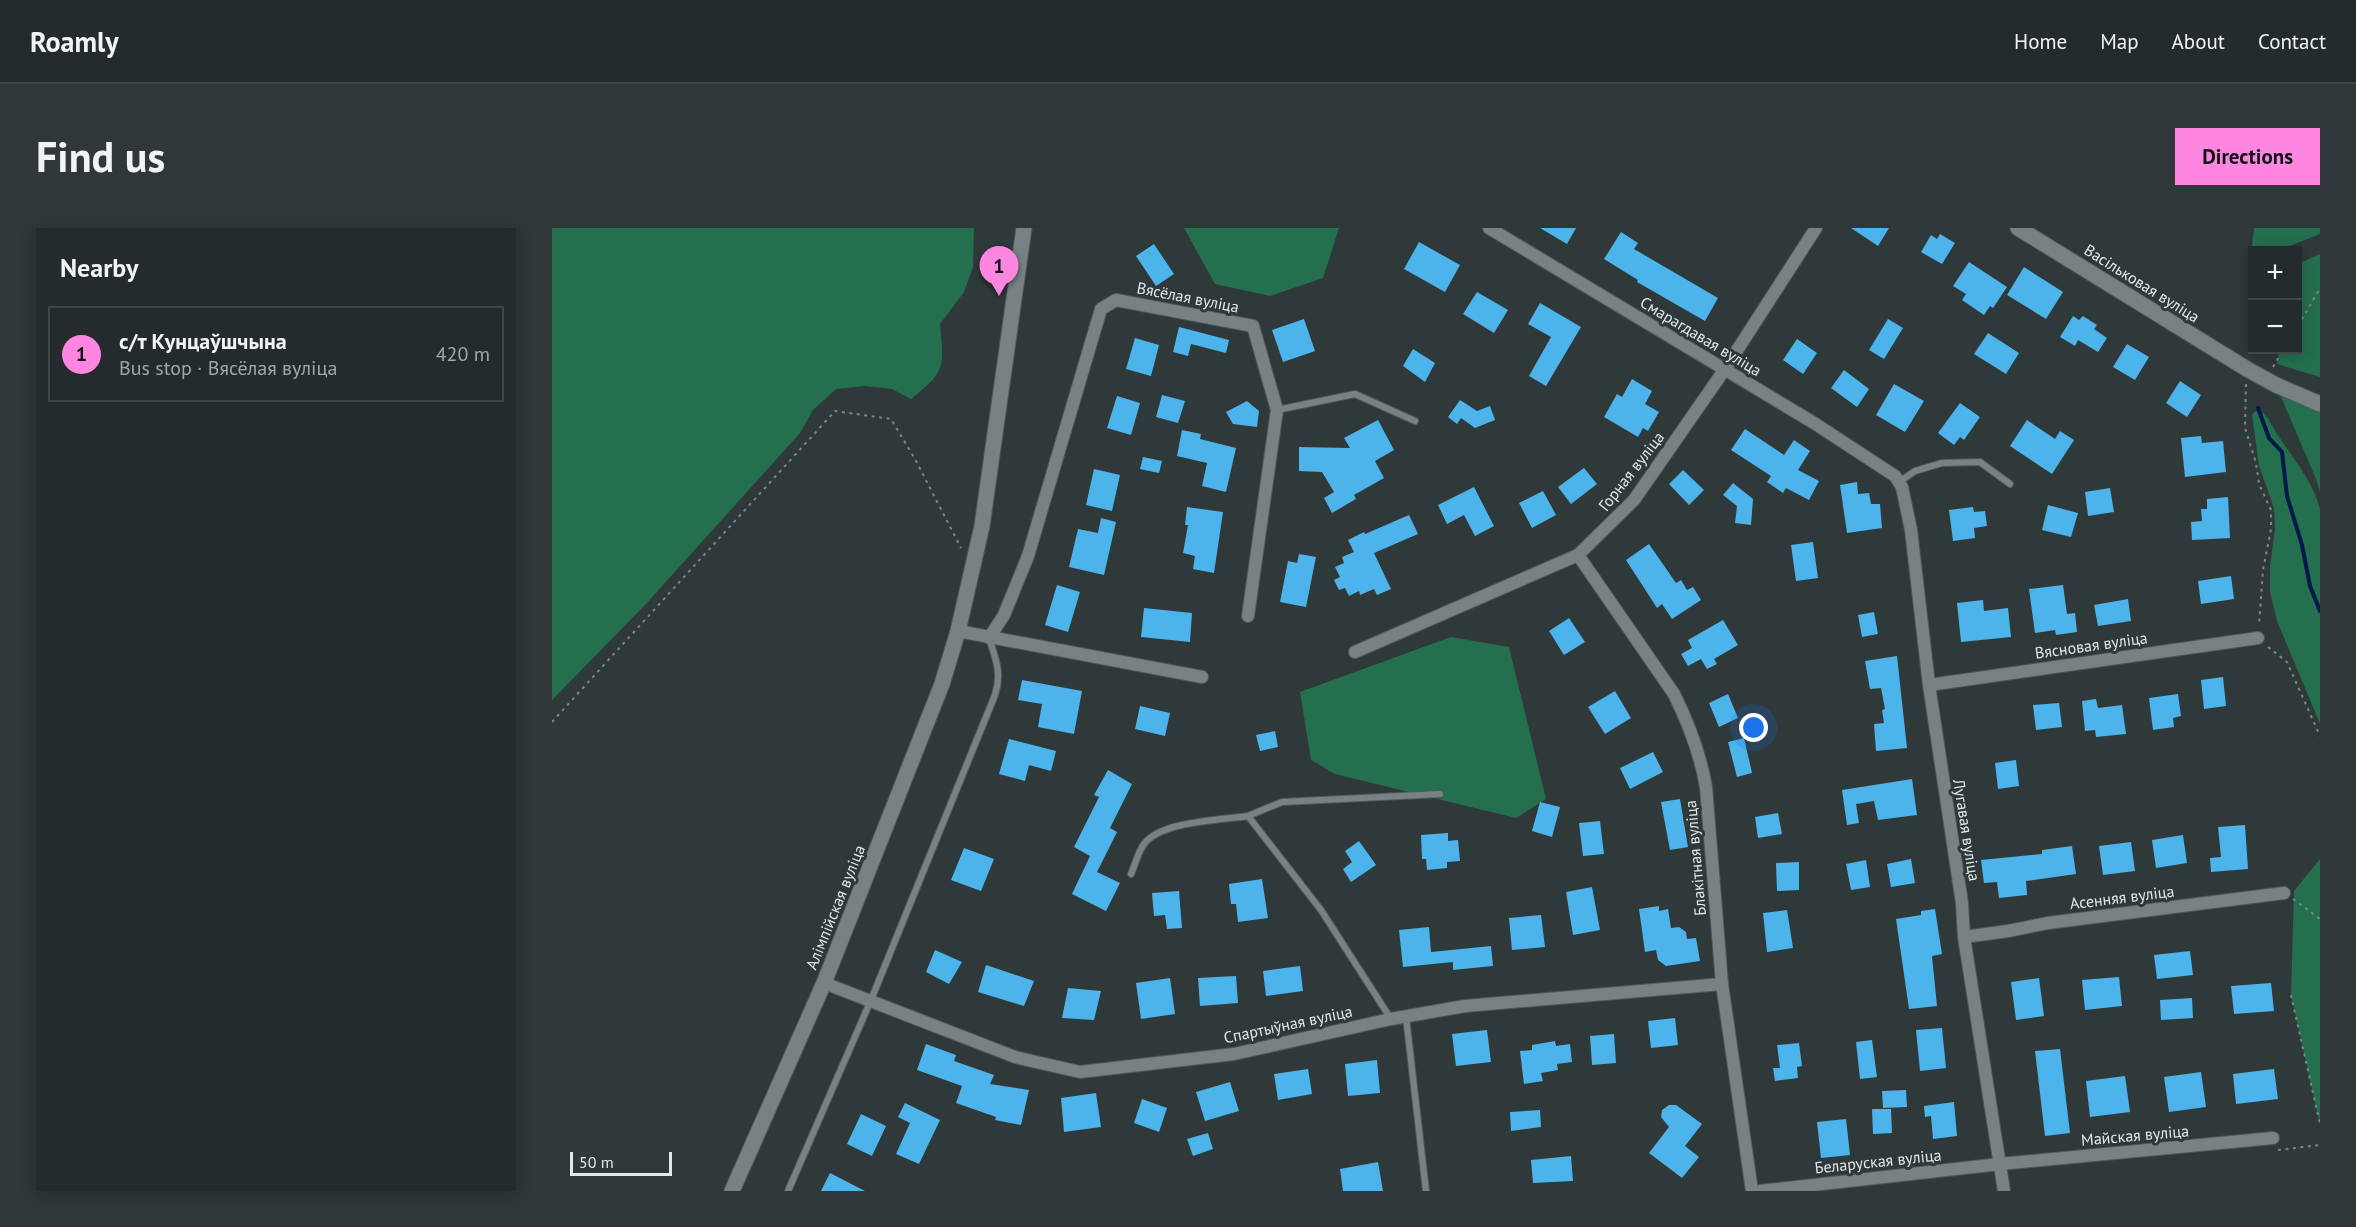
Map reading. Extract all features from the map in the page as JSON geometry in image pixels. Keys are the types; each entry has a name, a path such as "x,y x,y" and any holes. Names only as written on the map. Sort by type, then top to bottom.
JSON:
{"street":[{"name":"Алімпійская вуліца","path":"732,1191 824,983 942,684 973,570 991,473 1024,228"},
{"name":"Смарагдавая вуліца","path":"1489,228 1814,423 1897,479"},
{"name":"Горная вуліца","path":"1355,652 1578,555 1634,500 1725,369 1816,228"},
{"name":"Васільковая вуліца","path":"2018,228 2247,369 2320,404"},
{"name":"Вясёлая вуліца","path":"989,638 1004,615 1028,556 1101,309 1116,300 1253,326 1277,410 1248,615"},
{"name":"Лугавая вуліца","path":"1897,479 1902,487 1911,530 1929,685 1962,903 1964,937 2004,1191"},
{"name":"Блакітная вуліца","path":"1578,555 1674,694 1694,738 1706,787 1722,984 1752,1191"},
{"path":"957,631 1202,677"},
{"name":"Вясновая вуліца","path":"1929,685 2258,638"},
{"name":"Асенняя вуліца","path":"1964,937 2008,932 2049,923 2284,893"},
{"name":"Спартыўная вуліца","path":"824,983 1015,1057 1080,1072 1234,1054 1391,1019 1464,1006 1722,984"},
{"name":"Майская вуліца","path":"2000,1164 2267,1138"},
{"name":"Беларуская вуліца","path":"1760,1191 2000,1164"}],"lane":[{"path":"1277,410 1355,394 1415,421"},
{"path":"1897,479 1942,463 1980,462 2010,484"},
{"path":"788,1191 871,1000 999,683 997,661 989,638"},
{"path":"1131,874 1144,844 1155,833 1171,828 1248,816 1282,802 1440,794"},
{"path":"1248,816 1321,910 1391,1019"},
{"path":"1406,1016 1426,1191"}],"path":[{"path":"2302,319 2320,288"},
{"path":"2271,382 2282,354"},
{"path":"2247,369 2245,429 2256,463 2259,484 2271,510 2271,529 2263,570 2258,638 2287,662 2320,736"},
{"path":"552,722 835,411 891,419 915,459 973,570"},
{"path":"2284,893 2320,918"},
{"path":"2291,995 2320,1124"},
{"path":"2267,1138 2271,1148 2281,1151 2320,1145"}],"green space":[{"path":"552,228 974,228 973,267 964,292 940,324 942,360 937,375 931,382 911,399 892,389 865,386 836,389 813,410 800,433 645,605 552,700"},
{"path":"1184,228 1339,228 1323,278 1270,296 1215,284"},
{"path":"2254,228 2320,228 2320,234 2290,246 2252,246"},
{"path":"2320,254 2320,377 2277,364 2278,354 2302,354 2302,262"},
{"path":"2276,385 2320,404 2320,492 2316,479"},
{"path":"2255,411 2263,413 2268,418 2304,473 2320,509 2320,724 2277,621 2270,592 2270,566 2275,529 2274,508 2259,466 2252,415"},
{"path":"1451,637 1509,647 1546,799 1516,818 1335,774 1311,760 1300,692"},
{"path":"2320,859 2320,1124 2291,995 2294,891"}],"building":[{"path":"1540,228 1576,228 1567,244"},
{"path":"1851,228 1889,228 1878,246"},
{"path":"1621,232 1638,243 1634,249 1718,298 1705,321 1637,282 1638,280 1604,259"},
{"path":"1940,234 1955,243 1942,264 1921,252 1931,235 1937,239"},
{"path":"1419,242 1460,265 1445,292 1404,269"},
{"path":"1154,244 1174,274 1156,286 1136,256"},
{"path":"1969,262 2007,287 1993,308 1990,306 1984,315 1962,300 1966,294 1953,286"},
{"path":"2024,267 2063,292 2046,319 2007,295"},
{"path":"1477,292 1508,310 1494,333 1463,314"},
{"path":"1540,303 1581,327 1546,386 1529,376 1551,337 1528,324"},
{"path":"2073,316 2079,320 2083,316 2097,325 2094,329 2107,338 2098,352 2078,340 2075,346 2060,337"},
{"path":"1304,319 1315,351 1283,362 1272,330"},
{"path":"1888,319 1903,328 1884,359 1869,350"},
{"path":"1179,327 1229,340 1226,353 1191,344 1188,356 1173,352"},
{"path":"1988,333 2019,353 2006,374 1974,354"},
{"path":"1135,338 1159,345 1151,376 1126,369"},
{"path":"1797,339 1817,353 1803,374 1783,360"},
{"path":"2127,344 2149,357 2135,380 2113,367"},
{"path":"1413,349 1435,363 1425,382 1403,366"},
{"path":"1844,370 1869,389 1857,407 1831,388"},
{"path":"1632,379 1652,391 1645,404 1659,412 1648,431 1643,428 1638,437 1604,417 1617,394 1622,397"},
{"path":"2180,381 2201,395 2187,417 2166,403"},
{"path":"1894,384 1924,401 1905,432 1876,415"},
{"path":"1162,395 1185,401 1178,423 1156,417"},
{"path":"1117,396 1140,403 1131,435 1107,428"},
{"path":"1460,400 1477,411 1490,406 1495,420 1475,428 1461,418 1457,424 1448,417"},
{"path":"1247,401 1259,411 1257,427 1233,424 1226,412"},
{"path":"1960,403 1980,417 1964,440 1960,437 1954,445 1938,433"},
{"path":"1378,420 1394,450 1375,461 1384,478 1354,495 1356,499 1332,513 1324,498 1334,492 1322,472 1299,471 1299,447 1350,448 1344,438"},
{"path":"2027,420 2055,439 2060,431 2074,440 2052,474 2010,446"},
{"path":"1745,429 1784,455 1794,440 1810,451 1798,470 1819,481 1809,500 1786,488 1783,493 1767,482 1771,476 1731,450"},
{"path":"1182,430 1201,434 1200,439 1236,448 1226,492 1202,486 1207,463 1177,456"},
{"path":"2201,436 2202,443 2223,441 2226,472 2185,477 2181,438"},
{"path":"1143,457 1162,461 1159,473 1140,469"},
{"path":"1584,468 1597,484 1571,504 1558,487"},
{"path":"1094,469 1120,475 1112,511 1086,505"},
{"path":"1683,470 1704,490 1689,505 1669,484"},
{"path":"1857,482 1858,494 1869,493 1871,504 1880,504 1882,528 1847,533 1840,485"},
{"path":"1733,483 1753,499 1751,525 1735,523 1737,506 1723,495"},
{"path":"1474,487 1494,526 1475,536 1464,515 1447,524 1438,505"},
{"path":"2110,488 2114,512 2088,516 2085,492"},
{"path":"1543,491 1556,515 1532,528 1519,503"},
{"path":"2228,497 2230,538 2192,540 2191,522 2202,521 2201,509 2207,509 2207,499"},
{"path":"2048,505 2078,513 2071,537 2042,530"},
{"path":"1187,507 1223,512 1214,573 1193,569 1195,556 1183,553 1188,525 1185,525"},
{"path":"1973,507 1974,512 1985,511 1987,526 1974,528 1975,538 1953,541 1949,510"},
{"path":"1409,515 1418,534 1374,553 1391,589 1377,595 1374,589 1360,595 1359,591 1349,596 1345,588 1339,590 1334,580 1340,577 1335,567 1344,563 1342,557 1354,552 1348,540"},
{"path":"1101,518 1116,522 1104,575 1069,567 1078,529 1098,533"},
{"path":"1813,542 1818,578 1796,581 1791,545"},
{"path":"1649,544 1676,583 1681,580 1687,590 1693,587 1701,600 1672,619 1662,604 1657,608 1626,560"},
{"path":"1299,554 1316,557 1306,607 1280,602 1288,561 1297,563"},
{"path":"2231,576 2234,599 2201,604 2198,581"},
{"path":"1057,585 1080,592 1068,632 1045,625"},
{"path":"2063,585 2067,614 2075,613 2077,632 2056,635 2055,630 2035,633 2029,589"},
{"path":"2128,599 2131,621 2098,626 2094,605"},
{"path":"1983,600 1984,611 2008,608 2011,637 1961,642 1957,603"},
{"path":"1144,608 1192,613 1190,642 1141,637"},
{"path":"1874,612 1878,634 1862,637 1858,615"},
{"path":"1569,618 1585,642 1564,655 1549,631"},
{"path":"1723,620 1738,645 1714,659 1717,664 1707,669 1701,659 1688,666 1681,654 1692,648 1688,640"},
{"path":"1897,656 1907,748 1876,751 1874,724 1884,723 1882,710 1885,709 1881,688 1870,689 1865,661"},
{"path":"2223,677 2226,706 2204,709 2201,680"},
{"path":"1022,680 1082,691 1074,734 1038,727 1042,704 1018,700"},
{"path":"1615,691 1631,718 1605,734 1588,707"},
{"path":"1728,694 1738,718 1719,727 1709,703"},
{"path":"2178,694 2181,716 2173,718 2174,727 2153,730 2149,698"},
{"path":"2096,699 2098,708 2122,705 2126,734 2096,737 2095,730 2085,731 2082,701"},
{"path":"2059,703 2062,727 2036,730 2033,705"},
{"path":"1140,706 1170,713 1165,736 1135,729"},
{"path":"1275,731 1278,747 1260,751 1256,735"},
{"path":"1744,738 1752,773 1737,777 1728,742"},
{"path":"1009,739 1056,751 1051,771 1029,765 1025,781 999,774"},
{"path":"1653,752 1663,772 1630,789 1620,768"},
{"path":"2016,760 2019,786 1998,789 1995,763"},
{"path":"1108,770 1132,784 1110,828 1117,832 1097,872 1120,883 1106,911 1072,894 1090,856 1074,847 1099,797 1094,795"},
{"path":"1912,779 1917,815 1878,820 1874,801 1856,804 1859,823 1847,825 1842,790"},
{"path":"1680,799 1688,847 1670,850 1661,802"},
{"path":"1540,802 1560,807 1552,837 1532,831"},
{"path":"1778,813 1782,834 1758,838 1755,817"},
{"path":"1600,821 1604,854 1583,856 1579,823"},
{"path":"2245,825 2248,869 2211,872 2210,858 2221,857 2218,827"},
{"path":"1448,833 1448,841 1458,840 1460,861 1447,862 1447,868 1427,870 1426,859 1422,859 1421,835"},
{"path":"2183,835 2187,863 2156,868 2152,840"},
{"path":"1359,841 1376,865 1351,882 1343,869 1352,862 1345,851"},
{"path":"2131,842 2135,871 2103,875 2099,846"},
{"path":"2072,846 2076,874 2026,881 2027,895 1999,898 1997,882 1984,883 1981,860 2042,854 2042,850"},
{"path":"964,848 994,859 981,891 951,880"},
{"path":"1911,859 1915,883 1891,887 1887,864"},
{"path":"1866,860 1870,887 1851,890 1846,864"},
{"path":"1799,862 1799,890 1777,891 1776,863"},
{"path":"1262,879 1268,918 1238,922 1236,904 1231,904 1229,884"},
{"path":"1592,887 1600,930 1573,935 1566,892"},
{"path":"1179,891 1182,928 1167,929 1165,915 1154,916 1152,893"},
{"path":"1659,906 1659,911 1668,909 1671,928 1679,927 1686,932 1687,939 1696,938 1700,961 1666,966 1658,960 1656,950 1645,952 1639,909"},
{"path":"1935,909 1942,954 1932,956 1937,1006 1909,1009 1896,919 1921,915 1921,911"},
{"path":"1787,910 1793,948 1767,952 1763,913"},
{"path":"1541,915 1545,947 1512,950 1509,918"},
{"path":"1429,927 1431,952 1491,946 1493,966 1453,970 1453,962 1403,967 1399,930"},
{"path":"935,950 962,962 949,984 926,972"},
{"path":"2190,951 2193,975 2157,979 2154,955"},
{"path":"986,965 1034,981 1024,1006 978,992"},
{"path":"1300,966 1303,991 1266,996 1263,971"},
{"path":"1236,976 1238,1003 1200,1006 1198,978"},
{"path":"2119,977 2122,1006 2085,1010 2082,980"},
{"path":"1170,978 1175,1014 1141,1019 1136,983"},
{"path":"2039,978 2044,1016 2016,1020 2011,982"},
{"path":"2271,983 2274,1011 2234,1014 2231,986"},
{"path":"1068,988 1101,991 1094,1020 1062,1018"},
{"path":"2192,998 2193,1018 2161,1020 2160,1000"},
{"path":"1675,1018 1678,1045 1651,1048 1648,1021"},
{"path":"1942,1028 1946,1068 1920,1071 1916,1030"},
{"path":"1487,1030 1491,1062 1456,1066 1452,1034"},
{"path":"1614,1034 1616,1063 1592,1065 1590,1036"},
{"path":"1872,1040 1877,1077 1860,1079 1856,1042"},
{"path":"1555,1041 1556,1046 1570,1044 1572,1062 1557,1064 1558,1070 1541,1073 1543,1081 1524,1084 1520,1051 1532,1050 1532,1045"},
{"path":"1799,1043 1802,1066 1797,1067 1798,1078 1775,1081 1773,1068 1780,1068 1777,1045"},
{"path":"926,1044 956,1055 954,1061 994,1075 990,1084 1029,1090 1021,1125 995,1120 996,1117 956,1103 962,1086 917,1070"},
{"path":"2060,1049 2070,1133 2045,1136 2035,1051"},
{"path":"1377,1060 1380,1093 1348,1096 1345,1064"},
{"path":"1308,1069 1312,1094 1278,1100 1274,1074"},
{"path":"2274,1069 2278,1099 2236,1104 2233,1074"},
{"path":"2201,1072 2206,1107 2169,1112 2164,1077"},
{"path":"2125,1076 2130,1112 2090,1117 2086,1081"},
{"path":"1230,1082 1239,1111 1205,1121 1196,1092"},
{"path":"1906,1090 1907,1107 1883,1108 1882,1091"},
{"path":"1096,1093 1101,1127 1064,1132 1061,1098"},
{"path":"1142,1099 1167,1108 1159,1132 1134,1123"},
{"path":"1954,1102 1957,1136 1933,1139 1931,1116 1925,1117 1924,1106"},
{"path":"905,1103 940,1120 919,1164 896,1154 910,1123 898,1117"},
{"path":"1669,1105 1676,1105 1702,1124 1685,1146 1699,1157 1682,1178 1649,1153 1669,1127 1661,1117 1662,1110"},
{"path":"1872,1109 1891,1109 1892,1133 1873,1134"},
{"path":"1540,1110 1541,1127 1511,1131 1510,1112"},
{"path":"861,1114 886,1126 872,1156 847,1144"},
{"path":"1846,1119 1850,1155 1821,1158 1817,1122"},
{"path":"1208,1133 1213,1149 1193,1156 1187,1139"},
{"path":"1571,1156 1573,1181 1533,1183 1531,1160"},
{"path":"1378,1162 1383,1191 1343,1191 1340,1169"},
{"path":"830,1173 865,1191 821,1191"}],"waterway":[{"path":"2258,408 2269,438 2282,452 2287,496 2302,545 2310,586 2320,611"}],"place":[{"name":"с/т Кунцаўшчына","path":"999,296"}]}
